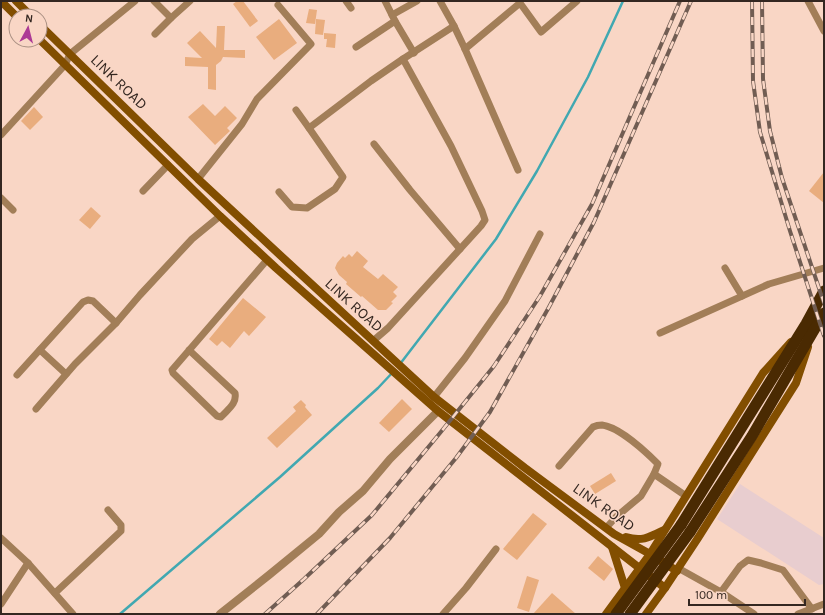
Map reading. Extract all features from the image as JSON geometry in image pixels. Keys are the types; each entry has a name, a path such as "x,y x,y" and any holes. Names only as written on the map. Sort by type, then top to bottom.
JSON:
{"highway":[{"path":"630,614 685,529 809,329 824,291"},
{"path":"809,329 824,313"},
{"path":"616,614 685,529"}],"main road":[{"name":"LINK ROAD","path":"48,33 198,179 434,397 525,468 614,534 677,570"},
{"name":"LINK ROAD","path":"48,48 220,216 438,411 665,588"},
{"path":"606,614 650,554 763,373 809,329"},
{"path":"646,614 698,538 796,383 809,329"},
{"path":"614,534 633,540 641,540 664,530"},
{"path":"612,547 625,588"}],"street":[{"path":"1,135 65,65 70,54 135,1"},
{"path":"154,1 171,18"},
{"path":"155,34 190,1"},
{"path":"346,1 351,8"},
{"path":"385,1 393,18 414,53"},
{"path":"356,47 393,18 408,4 417,1"},
{"path":"440,1 465,49 518,170"},
{"path":"465,49 520,2 541,32 577,1"},
{"path":"808,1 824,31"},
{"path":"198,179 242,124 257,99 311,44 278,5"},
{"path":"309,128 371,81 454,26"},
{"path":"373,341 388,328 485,220 451,146 403,59"},
{"path":"279,192 292,207 307,208 335,189 343,177 296,110"},
{"path":"374,144 410,190 460,249"},
{"path":"143,191 168,165"},
{"path":"1,198 13,210"},
{"path":"36,409 75,364 116,323 192,239 220,216"},
{"path":"434,397 465,358 505,301 540,234"},
{"path":"189,350 235,393 236,399 234,404 221,417 216,416 173,373 173,368 268,260"},
{"path":"725,268 742,296"},
{"path":"660,333 769,284 824,268"},
{"path":"17,375 83,302 88,300 93,301 116,323"},
{"path":"40,350 66,374"},
{"path":"220,614 319,534 438,411"},
{"path":"559,466 593,427 601,425 613,428 637,444 658,464 641,496 616,517 606,528"},
{"path":"654,474 686,496"},
{"path":"55,593 121,531 121,525 108,510"},
{"path":"1,538 28,563 73,614"},
{"path":"446,613 496,549"},
{"path":"721,592 740,566 748,560 783,570 812,609"},
{"path":"1,604 28,563"},
{"path":"677,570 721,592 754,614"},
{"path":"798,614 824,607"}],"shaded area":[{"path":"740,484 824,538 824,584 819,585 717,519"}],"building":[{"path":"237,1 243,1 258,21 250,27 233,4"},
{"path":"309,9 317,10 315,24 306,23"},
{"path":"279,19 297,43 274,60 256,37"},
{"path":"316,19 325,20 323,35 315,34"},
{"path":"217,26 225,26 224,50 245,50 245,58 223,57 216,65 216,90 208,89 208,67 185,66 185,57 202,58 187,43 200,31 216,48"},
{"path":"324,33 336,34 335,48 326,47 327,39 324,39"},
{"path":"203,104 215,116 225,106 237,118 227,128 230,131 215,145 188,117"},
{"path":"34,107 43,117 30,130 21,121"},
{"path":"824,172 824,203 809,191"},
{"path":"91,207 101,216 90,229 79,220"},
{"path":"357,251 368,261 363,267 378,279 383,274 398,287 393,292 397,296 386,310 378,310 362,296 361,297 346,284 347,282 339,275 335,268 343,256 345,258 349,254 352,257"},
{"path":"243,298 266,317 249,336 244,331 230,348 222,341 217,346 209,339"},
{"path":"402,399 412,409 389,432 379,423"},
{"path":"301,400 312,415 277,448 267,438 296,411 293,407"},
{"path":"611,473 616,481 595,494 590,486"},
{"path":"533,513 547,524 517,560 503,549"},
{"path":"598,556 613,569 604,581 588,568"},
{"path":"527,576 539,580 529,612 517,608"},
{"path":"552,593 576,614 533,614"}],"waterway":[{"path":"400,364 496,239 537,171 588,77 623,1"},
{"path":"120,614 280,477 378,388 393,372"}],"railway":[{"path":"265,614 372,515 494,366 540,296 592,204 680,1"},
{"path":"317,614 390,538 456,458 490,412 549,307 594,222 691,1"},
{"path":"752,1 753,81 760,132 824,336"},
{"path":"762,1 763,79 770,131 782,178 824,303"}]}
